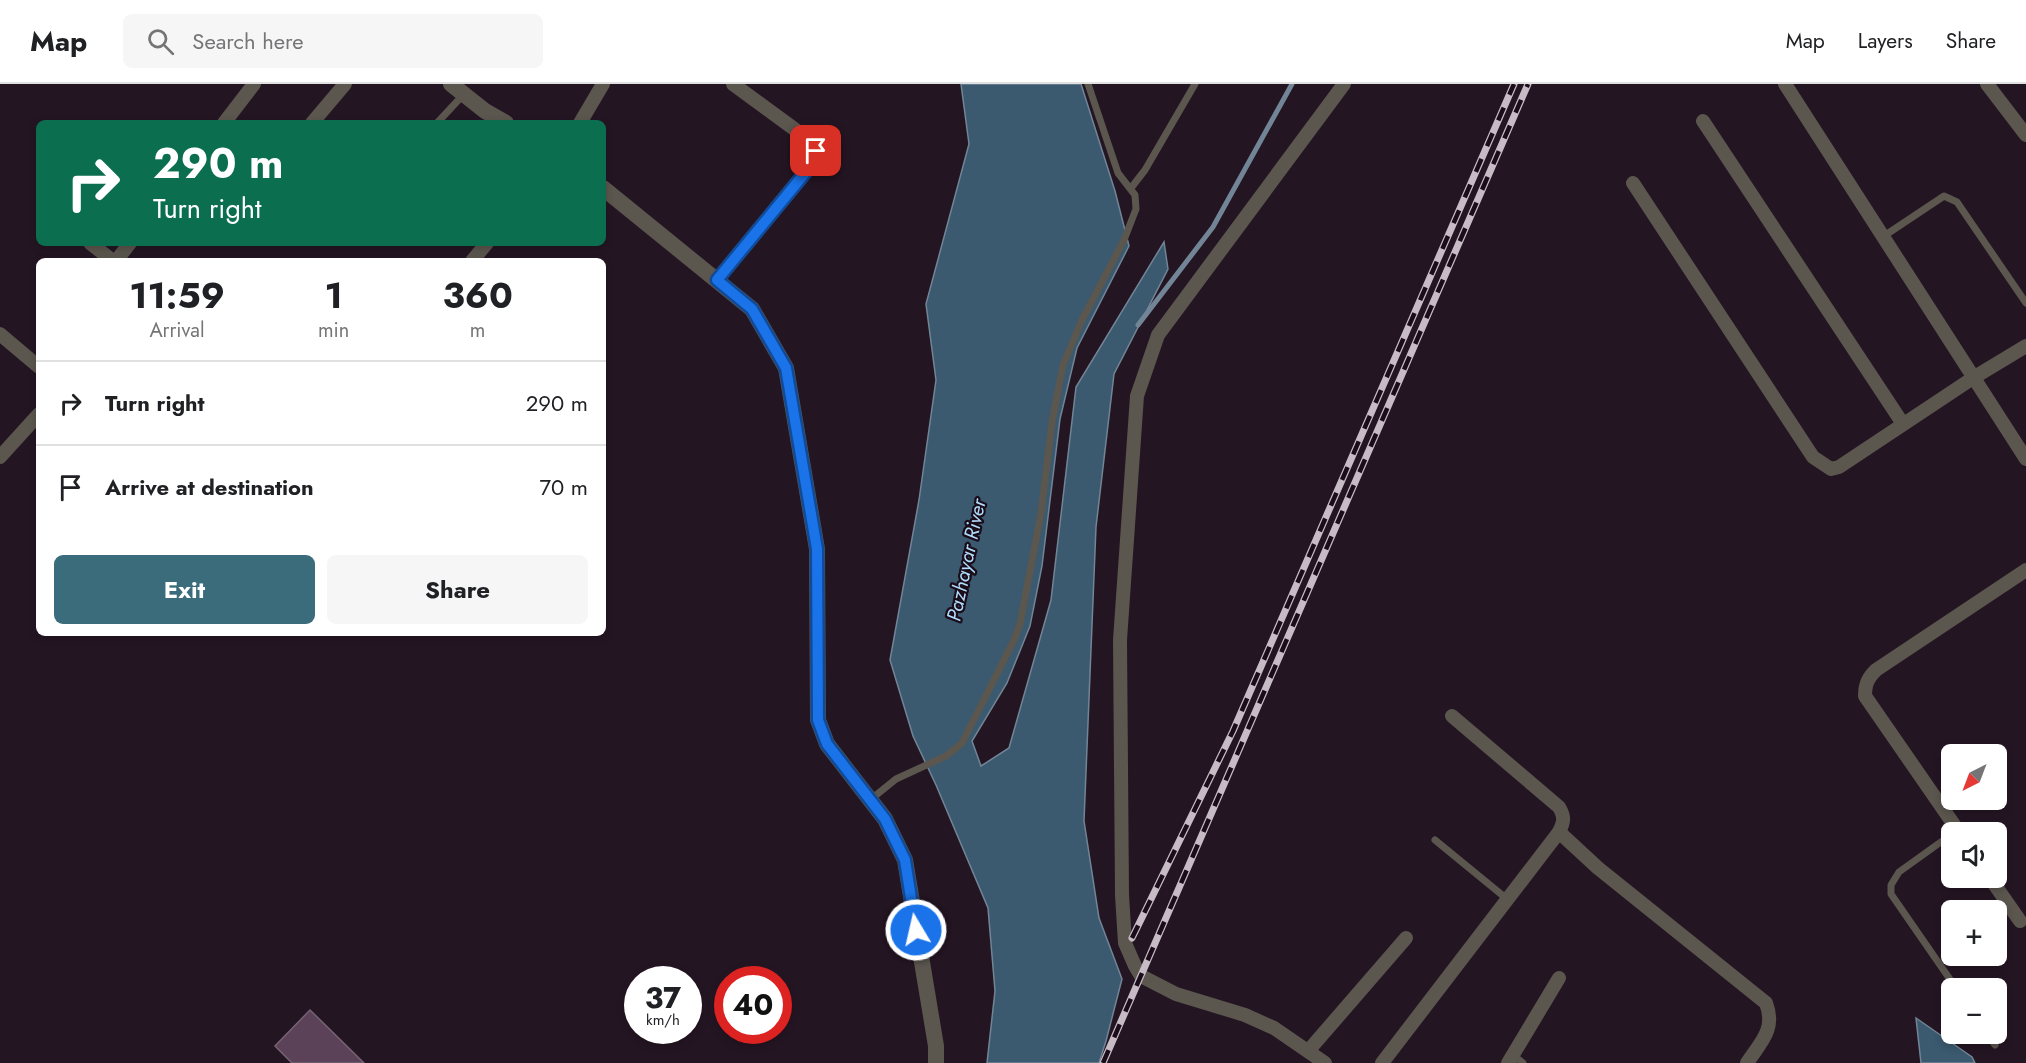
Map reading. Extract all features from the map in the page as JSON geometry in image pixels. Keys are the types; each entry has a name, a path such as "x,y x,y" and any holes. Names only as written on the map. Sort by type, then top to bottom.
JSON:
{"street":[{"path":"226,120 254,84"},
{"path":"315,120 345,84"},
{"path":"582,120 603,84"},
{"path":"717,280 814,162 816,151 812,142 733,84"},
{"path":"1325,1063 1274,1028 1245,1015 1176,994 1141,976 1135,966 1125,943 1122,895 1120,640 1137,396 1158,336 1344,84"},
{"path":"1785,84 2026,459"},
{"path":"1987,84 2026,135"},
{"path":"458,88 485,111 501,120"},
{"path":"1704,121 1903,424"},
{"path":"1633,183 1813,457 1831,469 1839,467 2026,346"},
{"path":"606,190 752,309 786,368 817,549 818,720 827,744 885,819 905,860 936,1046 936,1063"},
{"path":"94,246 111,258"},
{"path":"118,258 128,246"},
{"path":"474,258 484,246"},
{"path":"0,334 36,364"},
{"path":"0,457 36,417"},
{"path":"1948,822 1865,696 1865,686 1868,678 1876,670 2026,570"},
{"path":"1382,1063 1563,823 1564,814 1559,807 1452,716"},
{"path":"1558,832 1598,868 1766,1004 1771,1016 1767,1032 1747,1063"},
{"path":"1997,888 2020,921"},
{"path":"1309,1050 1407,938"},
{"path":"1515,1060 1559,978"}],"lane":[{"path":"870,800 896,779 946,756 962,742 1020,624 1041,513 1052,422 1063,365 1082,320 1132,222 1137,202 1131,188 1118,173 1088,84"},
{"path":"1131,188 1145,170 1195,84"},
{"path":"440,120 458,88"},
{"path":"1884,236 1944,196 1951,198 1957,202 2026,303"},
{"path":"1435,840 1507,899"},
{"path":"1941,842 1899,872 1891,885 1891,894 1949,978"}],"water":[{"name":"Pazhayar River","path":"961,84 1081,84 1115,191 1129,246 1077,348 1060,419 1042,566 1030,626 1007,683 972,741 981,766 1009,748 1051,600 1076,387 1164,242 1168,269 1114,374 1096,527 1084,821 1099,918 1122,979 1099,1063 987,1063 995,991 988,908 913,736 890,660 919,500 936,380 926,304 969,144"},
{"path":"1916,1018 1941,1035 1941,1044 1953,1044 1972,1057 1975,1063 1921,1063"}],"building":[{"path":"310,1010 364,1063 292,1063 275,1046"}],"waterway":[{"path":"1138,325 1213,227 1292,84"}],"railway":[{"path":"1132,938 1233,731 1514,84"},
{"path":"1103,1063 1528,84"}],"route":[{"path":"816,151 814,162 717,280 752,309 786,368 817,549 818,720 827,744 885,819 905,860 916,930"}]}
